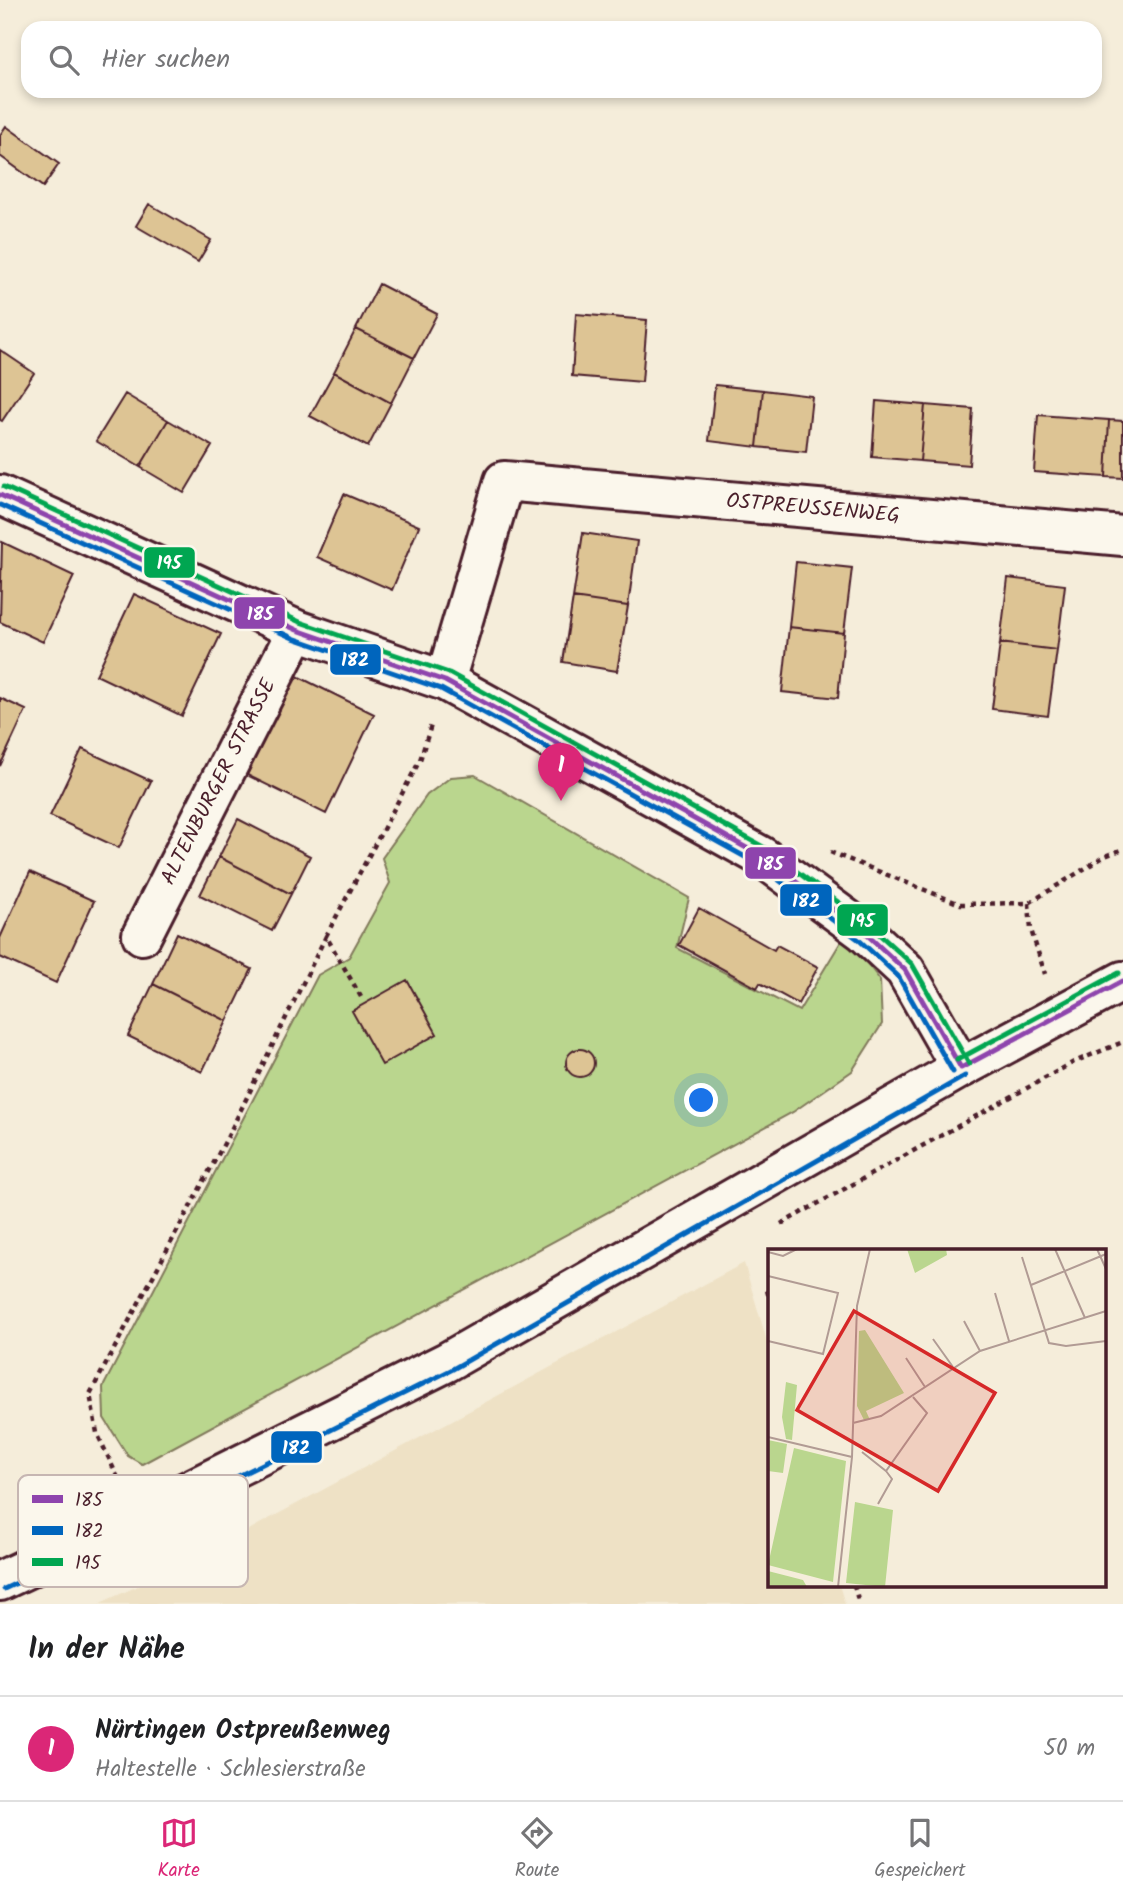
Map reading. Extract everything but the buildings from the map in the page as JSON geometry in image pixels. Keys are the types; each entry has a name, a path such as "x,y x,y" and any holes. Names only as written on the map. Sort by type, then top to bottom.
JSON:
{"street":[{"name":"OSTPREUSSENWEG","path":"445,681 503,481 1123,536"},
{"path":"0,495 297,630 445,681 761,856 864,932 905,970 961,1068"},
{"name":"ALTENBURGER STRASSE","path":"142,935 297,630"},
{"path":"220,1475 447,1362 961,1068 1123,981"},
{"path":"0,1581 18,1573"}],"path":[{"path":"116,1475 97,1433 90,1394 228,1136 326,936 420,760 445,681"},
{"path":"820,848 960,904 1029,903 1105,856 1123,849"},
{"path":"1029,903 1031,930 1045,974"},
{"path":"326,936 361,997"},
{"path":"1074,1062 1123,1042"},
{"path":"767,1290 768,1294"},
{"path":"855,1587 859,1604"}],"shaded area":[{"path":"744,1263 768,1345 768,1587 840,1587 845,1604 98,1604 136,1587 248,1587 248,1530"}],"green space":[{"path":"475,775 689,898 677,948 799,1011 845,935 880,980 882,1024 852,1071 793,1112 142,1464 128,1456 104,1418 103,1387 318,975 349,957 390,883 382,858 427,795 451,777"}],"transit line":[{"name":"195","path":"4,487 300,622 449,673 765,848 869,925 912,964 969,1064"},
{"name":"185","path":"0,495 297,630 445,681 761,856 864,932 905,970 961,1068"},
{"name":"182","path":"0,505 293,638 441,689 756,863 858,939 898,976 953,1072"},
{"name":"195","path":"957,1060 1119,973"},
{"name":"185","path":"961,1068 1123,981"},
{"name":"182","path":"240,1475 451,1370 965,1076"},
{"name":"182","path":"4,1589 18,1582"}],"place":[{"name":"Nürtingen Ostpreußenweg","path":"561,801"}]}
